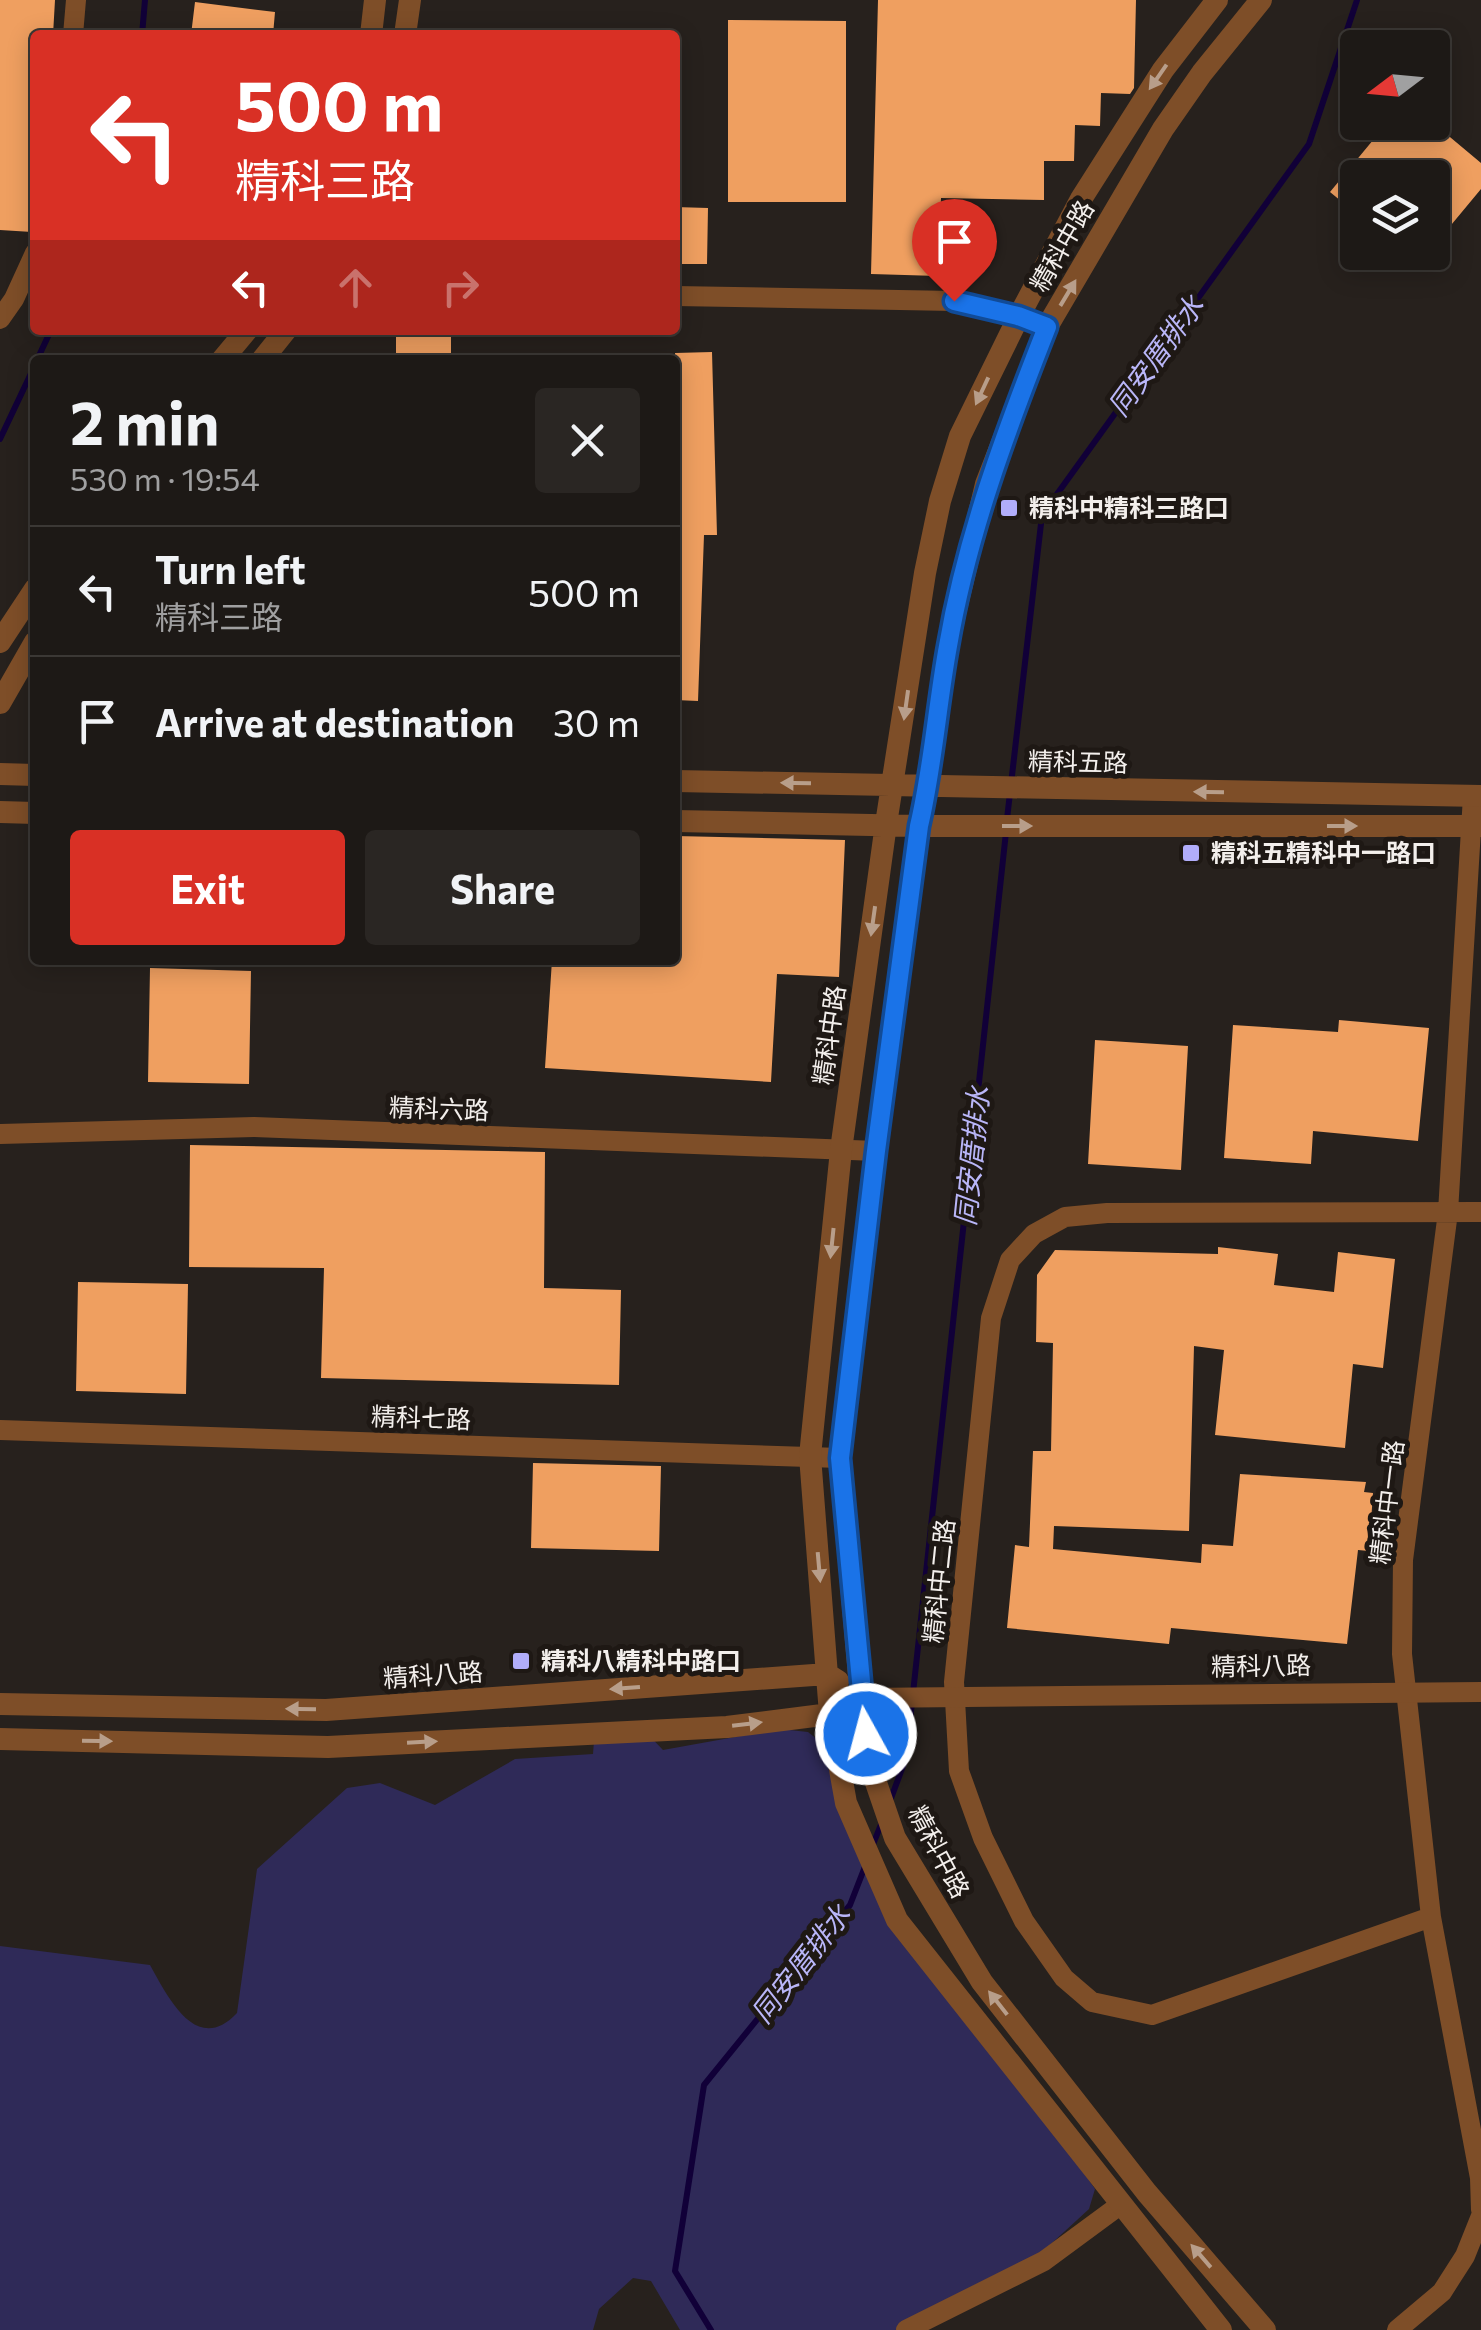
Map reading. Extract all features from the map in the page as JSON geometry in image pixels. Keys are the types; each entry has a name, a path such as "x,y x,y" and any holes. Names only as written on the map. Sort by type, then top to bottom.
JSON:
{"street":[{"path":"73,30 76,0"},
{"path":"372,30 375,0"},
{"path":"406,30 410,0"},
{"name":"精科中路","path":"1217,0 1124,127 1081,199 960,436 940,501 924,573 841,1150 810,1456 830,1714 846,1803 897,1920 1222,2330"},
{"name":"精科中路","path":"1260,0 1164,129 1047,327 986,484 948,644 919,826 840,1458 861,1698 872,1772 895,1838 982,1982 1147,2193 1265,2330"},
{"path":"0,319 30,264"},
{"path":"680,296 954,301 1047,327"},
{"path":"226,355 243,335"},
{"path":"266,355 282,335"},
{"path":"0,642 30,597"},
{"path":"0,703 30,651"},
{"path":"0,774 30,775"},
{"name":"精科五路","path":"680,781 1477,796"},
{"name":"精科中一路","path":"1397,2330 1442,2292 1465,2256 1481,2213 1480,2178 1431,1918 1402,1654 1403,1560 1448,1212 1477,796"},
{"path":"0,812 30,813"},
{"path":"680,821 919,826 1476,826"},
{"name":"精科六路","path":"0,1134 254,1127 876,1151"},
{"name":"精科中二路","path":"1431,1918 1152,2014 1092,2002 1064,1978 1024,1921 983,1838 959,1771 954,1682 991,1318 1010,1260 1034,1234 1065,1217 1107,1213 1481,1212"},
{"name":"精科七路","path":"0,1430 840,1458"},
{"path":"828,1674 861,1698"},
{"name":"精科八路","path":"0,1704 326,1710 828,1674"},
{"name":"精科八路","path":"0,1739 328,1747 727,1727 830,1714 861,1698 1481,1692"},
{"path":"906,2330 1044,2260 1120,2205"}],"shaded area":[{"path":"640,1726 663,1750 780,1729 808,1732 822,1743 873,1868 1095,2189 1089,2209 1028,2265 897,2330 680,2330 651,2281 633,2278 599,2309 593,2330 0,2330 0,1946 150,1965 184,2017 208,2028 222,2025 237,2013 257,1869 347,1788 380,1783 435,1805 515,1759 593,1754 595,1727"}],"building":[{"path":"0,0 55,0 53,30 30,30 30,232 0,230"},
{"path":"878,0 1136,0 1134,88 1130,94 1101,93 1100,126 1075,125 1074,161 1044,161 1044,200 941,198 938,276 871,274"},
{"path":"195,2 275,12 273,30 192,30"},
{"path":"728,20 846,21 846,202 728,202"},
{"path":"1450,137 1481,163 1481,189 1450,226 1450,160 1357,160 1373,140"},
{"path":"1340,180 1340,200 1330,192"},
{"path":"680,207 708,208 707,264 680,264"},
{"path":"396,335 451,335 451,355 396,355"},
{"path":"712,352 717,535 704,535 698,701 680,700 680,355 675,353"},
{"path":"680,836 845,840 839,977 777,974 771,1082 545,1068 552,965 680,965"},
{"path":"150,968 251,971 249,1084 148,1082"},
{"path":"1339,1020 1429,1028 1418,1141 1313,1131 1311,1164 1224,1158 1233,1025 1338,1032"},
{"path":"1095,1040 1188,1046 1181,1170 1088,1164"},
{"path":"190,1145 545,1152 544,1288 621,1290 619,1385 321,1378 324,1268 189,1267"},
{"path":"1218,1247 1278,1254 1274,1285 1334,1292 1338,1252 1395,1259 1383,1368 1353,1364 1345,1448 1215,1435 1224,1350 1194,1346 1189,1531 1054,1526 1053,1549 1201,1563 1202,1544 1233,1546 1240,1474 1366,1482 1364,1492 1373,1493 1369,1551 1358,1550 1347,1644 1171,1628 1169,1644 1007,1628 1015,1545 1029,1547 1033,1451 1051,1451 1053,1343 1036,1342 1037,1275 1055,1250 1218,1254"},
{"path":"78,1282 188,1284 186,1394 76,1391"},
{"path":"533,1463 661,1466 659,1551 531,1548"}],"waterway":[{"path":"142,30 145,0"},
{"name":"同安厝排水","path":"1007,819 1042,515 1309,144 1357,0"},
{"path":"39,355 49,335"},
{"path":"0,439 30,376"},
{"name":"同安厝排水","path":"890,1801 906,1758 1006,832"},
{"name":"同安厝排水","path":"872,1847 882,1822"},
{"name":"同安厝排水","path":"711,2330 675,2271 704,2085 850,1905 866,1864"}],"place":[{"name":"精科中精科三路口","path":"1009,508"},
{"name":"精科五精科中一路口","path":"1191,853"},
{"name":"精科八精科中路口","path":"521,1661"}],"route":[{"path":"866,1734 840,1458 876,1151 919,826 948,644 986,484 1047,327 954,301"}]}
